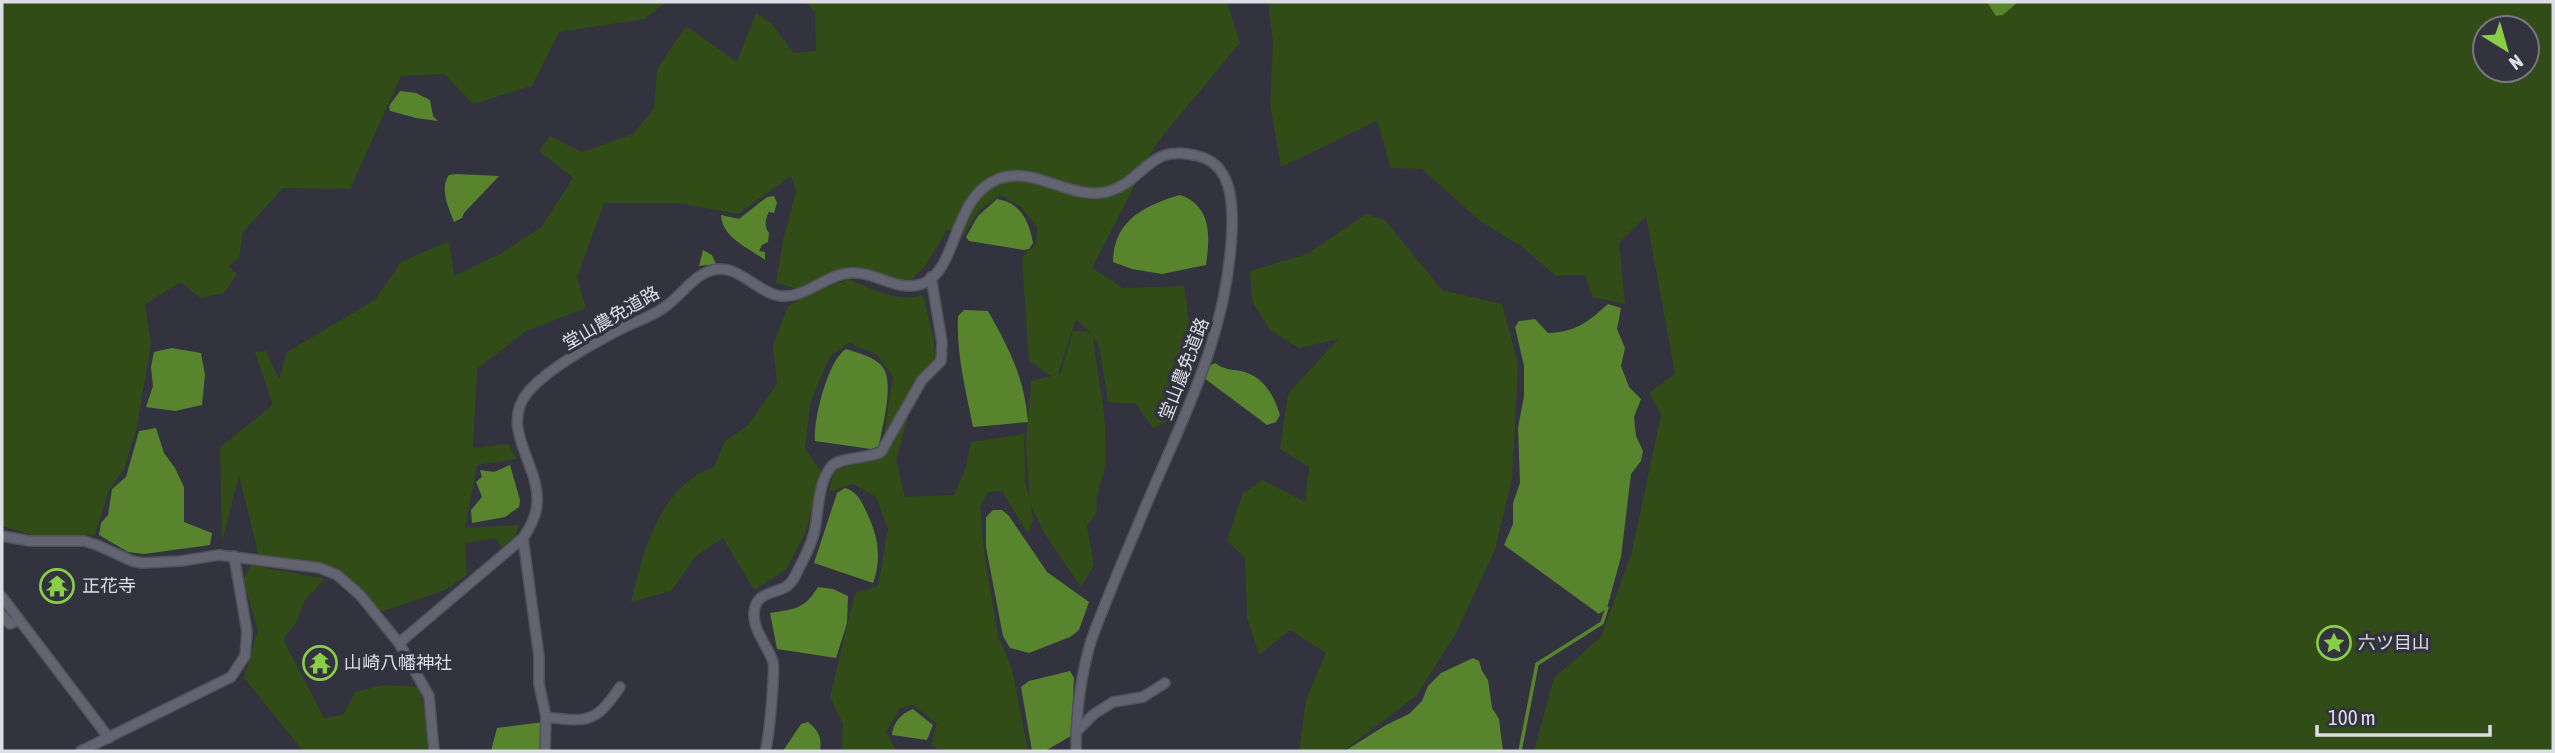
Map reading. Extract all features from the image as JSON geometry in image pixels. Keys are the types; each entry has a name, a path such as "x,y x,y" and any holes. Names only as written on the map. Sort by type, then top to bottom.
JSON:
{"street":[{"name":"堂山農免道路","path":"399,643 523,538 532,524 537,506 535,479 518,431 521,404 527,393 552,371 606,337 666,307 697,278 716,269 728,269 767,292 783,296 798,294 835,276 852,272 905,286 922,284 939,270 964,210 984,187 997,180 1012,176 1026,177 1070,190 1106,192 1122,186 1158,157 1174,152 1204,157 1223,173 1233,202 1226,293 1207,362 1091,640 1076,708 1076,751"},
{"path":"765,751 771,728 773,663 757,628 754,612 758,599 768,592 785,588 794,579 814,534 820,498 829,469 835,462 871,457 881,452 922,380 941,361 942,341 931,277"},
{"path":"2,536 30,541 83,541 142,563 219,555 320,568 337,575 360,595 399,643 429,696 434,751"},
{"path":"523,538 539,657 538,684 546,717 545,751"},
{"path":"81,751 231,677 245,656 247,632 234,556"},
{"path":"2,597 109,738"},
{"path":"2,615 10,624 19,620"},
{"path":"1076,732 1094,714 1113,702 1143,697 1165,682"},
{"path":"546,717 583,721 609,703 620,687"}],"shaded area":[{"path":"2,2 666,2 645,19 559,32 532,86 473,104 444,74 401,76 350,189 283,188 243,232 239,258 228,266 237,274 224,293 200,298 181,282 145,304 151,344 137,427 124,469 108,492 95,535 32,535 2,526"},
{"path":"805,2 1227,2 1240,43 1156,144 1092,268 1123,288 1184,286 1194,358 1172,419 1153,428 1136,404 1108,402 1099,346 1093,337 1106,449 1097,512 1087,526 1094,565 1081,587 1044,533 1030,503 1033,519 1028,534 1002,491 988,492 980,507 984,551 998,636 1012,669 1028,751 945,751 931,746 937,724 913,705 900,708 886,732 896,751 841,751 843,724 830,697 855,593 878,586 888,529 876,497 853,484 828,492 835,469 878,458 911,407 896,459 905,497 954,495 965,470 971,442 1024,434 1025,483 1030,499 1026,442 1031,381 1051,376 1029,361 1022,257 1036,245 1037,227 1021,207 1001,195 980,209 964,235 947,230 925,266 909,282 850,266 798,289 776,283 783,240 796,191 791,176 738,214 678,203 604,203 577,277 586,308 526,331 477,369 473,448 508,444 517,459 477,465 465,528 520,525 515,537 501,548 496,538 465,543 467,575 445,590 381,612 350,579 313,562 259,557 239,475 222,542 220,447 273,405 255,352 266,351 279,379 287,352 375,300 401,262 449,241 454,276 502,253 542,226 573,178 539,151 550,136 582,152 633,134 654,109 657,69 686,26 737,62 756,13 771,23 794,53 816,51 815,12","holes":["1076,319 1090,332 1073,331 1061,373 1058,374"]},
{"path":"1268,2 2553,2 2553,751 1534,751 1554,678 1601,637 1631,555 1661,415 1649,393 1675,374 1646,216 1619,243 1625,304 1592,297 1585,275 1556,276 1521,246 1480,221 1422,169 1391,168 1377,121 1281,167 1270,104 1273,42"},
{"path":"1987,2 2018,2 2003,15 1996,16"},
{"path":"400,91 416,93 430,100 433,116 438,121 390,111 389,106"},
{"path":"449,175 499,176 462,218 454,222 445,186"},
{"path":"1180,195 1190,200 1203,215 1208,233 1206,265 1162,274 1132,269 1113,262 1114,248 1119,236 1133,217 1155,204"},
{"path":"774,196 777,203 774,213 769,212 766,220 768,242 762,245 759,251 765,252 765,260 731,236 721,215 739,219 767,197"},
{"path":"997,199 1012,204 1023,214 1033,243 1029,249 969,241 966,237 978,216"},
{"path":"1366,214 1385,220 1442,290 1502,304 1518,363 1512,478 1495,550 1455,635 1416,696 1343,751 1299,751 1306,700 1326,653 1290,630 1259,655 1247,617 1245,558 1227,541 1243,493 1263,480 1305,502 1309,467 1280,449 1288,394 1338,339 1299,348 1270,330 1252,301 1250,271 1307,254"},
{"path":"703,250 712,255 716,264 699,266"},
{"path":"849,279 895,296 923,295 934,340 935,360 916,381 883,441 893,376 876,354 849,343 830,356 811,400 805,448 821,472 806,532 786,570 754,590 723,538 696,556 671,591 631,602 648,542 667,505 695,476 714,467 725,441 747,426 777,384 773,345 788,306 823,288"},
{"path":"1608,304 1621,308 1617,329 1625,348 1621,366 1629,387 1641,399 1634,417 1636,436 1643,451 1641,461 1631,474 1621,557 1607,608 1599,614 1504,545 1513,524 1513,503 1520,483 1518,428 1524,396 1524,366 1515,327 1519,321 1535,319 1548,333 1566,331 1588,321"},
{"path":"964,310 988,311 1015,364 1028,422 973,427 959,344 958,316"},
{"path":"172,348 201,353 205,375 202,405 175,411 146,407 153,386 151,367 154,352"},
{"path":"846,349 873,359 885,372 888,392 885,416 879,446 871,449 815,441 816,419 823,391 833,365"},
{"path":"1215,363 1256,377 1271,394 1278,408 1280,415 1276,422 1267,425 1204,378"},
{"path":"156,428 164,453 184,487 184,522 212,533 210,545 144,554 128,552 99,535 101,523 108,515 112,489 126,477 139,431"},
{"path":"510,465 520,500 519,507 505,517 472,523 471,510 482,497 476,482 482,477 480,470 494,472"},
{"path":"845,488 861,501 875,535 878,563 873,583 814,563 837,493"},
{"path":"993,510 1002,510 1009,516 1047,572 1089,602 1079,630 1070,637 1029,653 1010,648 1003,636 986,547 986,517"},
{"path":"251,565 325,579 305,600 296,623 283,639 324,718 343,715 355,692 383,685 419,687 427,720 427,751 303,751 244,678 258,630 243,580"},
{"path":"818,587 833,589 848,596 847,623 836,658 777,649 770,613 798,607 808,600"},
{"path":"1473,658 1479,661 1488,680 1492,708 1499,719 1503,751 1345,751 1409,714 1422,701 1428,686 1441,673"},
{"path":"1070,671 1074,678 1071,736 1045,751 1032,751 1021,687 1029,681"},
{"path":"913,709 933,725 927,740 892,735 898,719"},
{"path":"544,722 542,751 491,751 497,728"},
{"path":"808,722 819,735 820,751 783,751 801,724"}],"waterway":[{"path":"1520,751 1537,664 1602,623 1607,608"}],"place":[{"name":"正花寺","path":"57,586"},
{"name":"六ツ目山","path":"2334,643"},
{"name":"山崎八幡神社","path":"320,663"}]}
